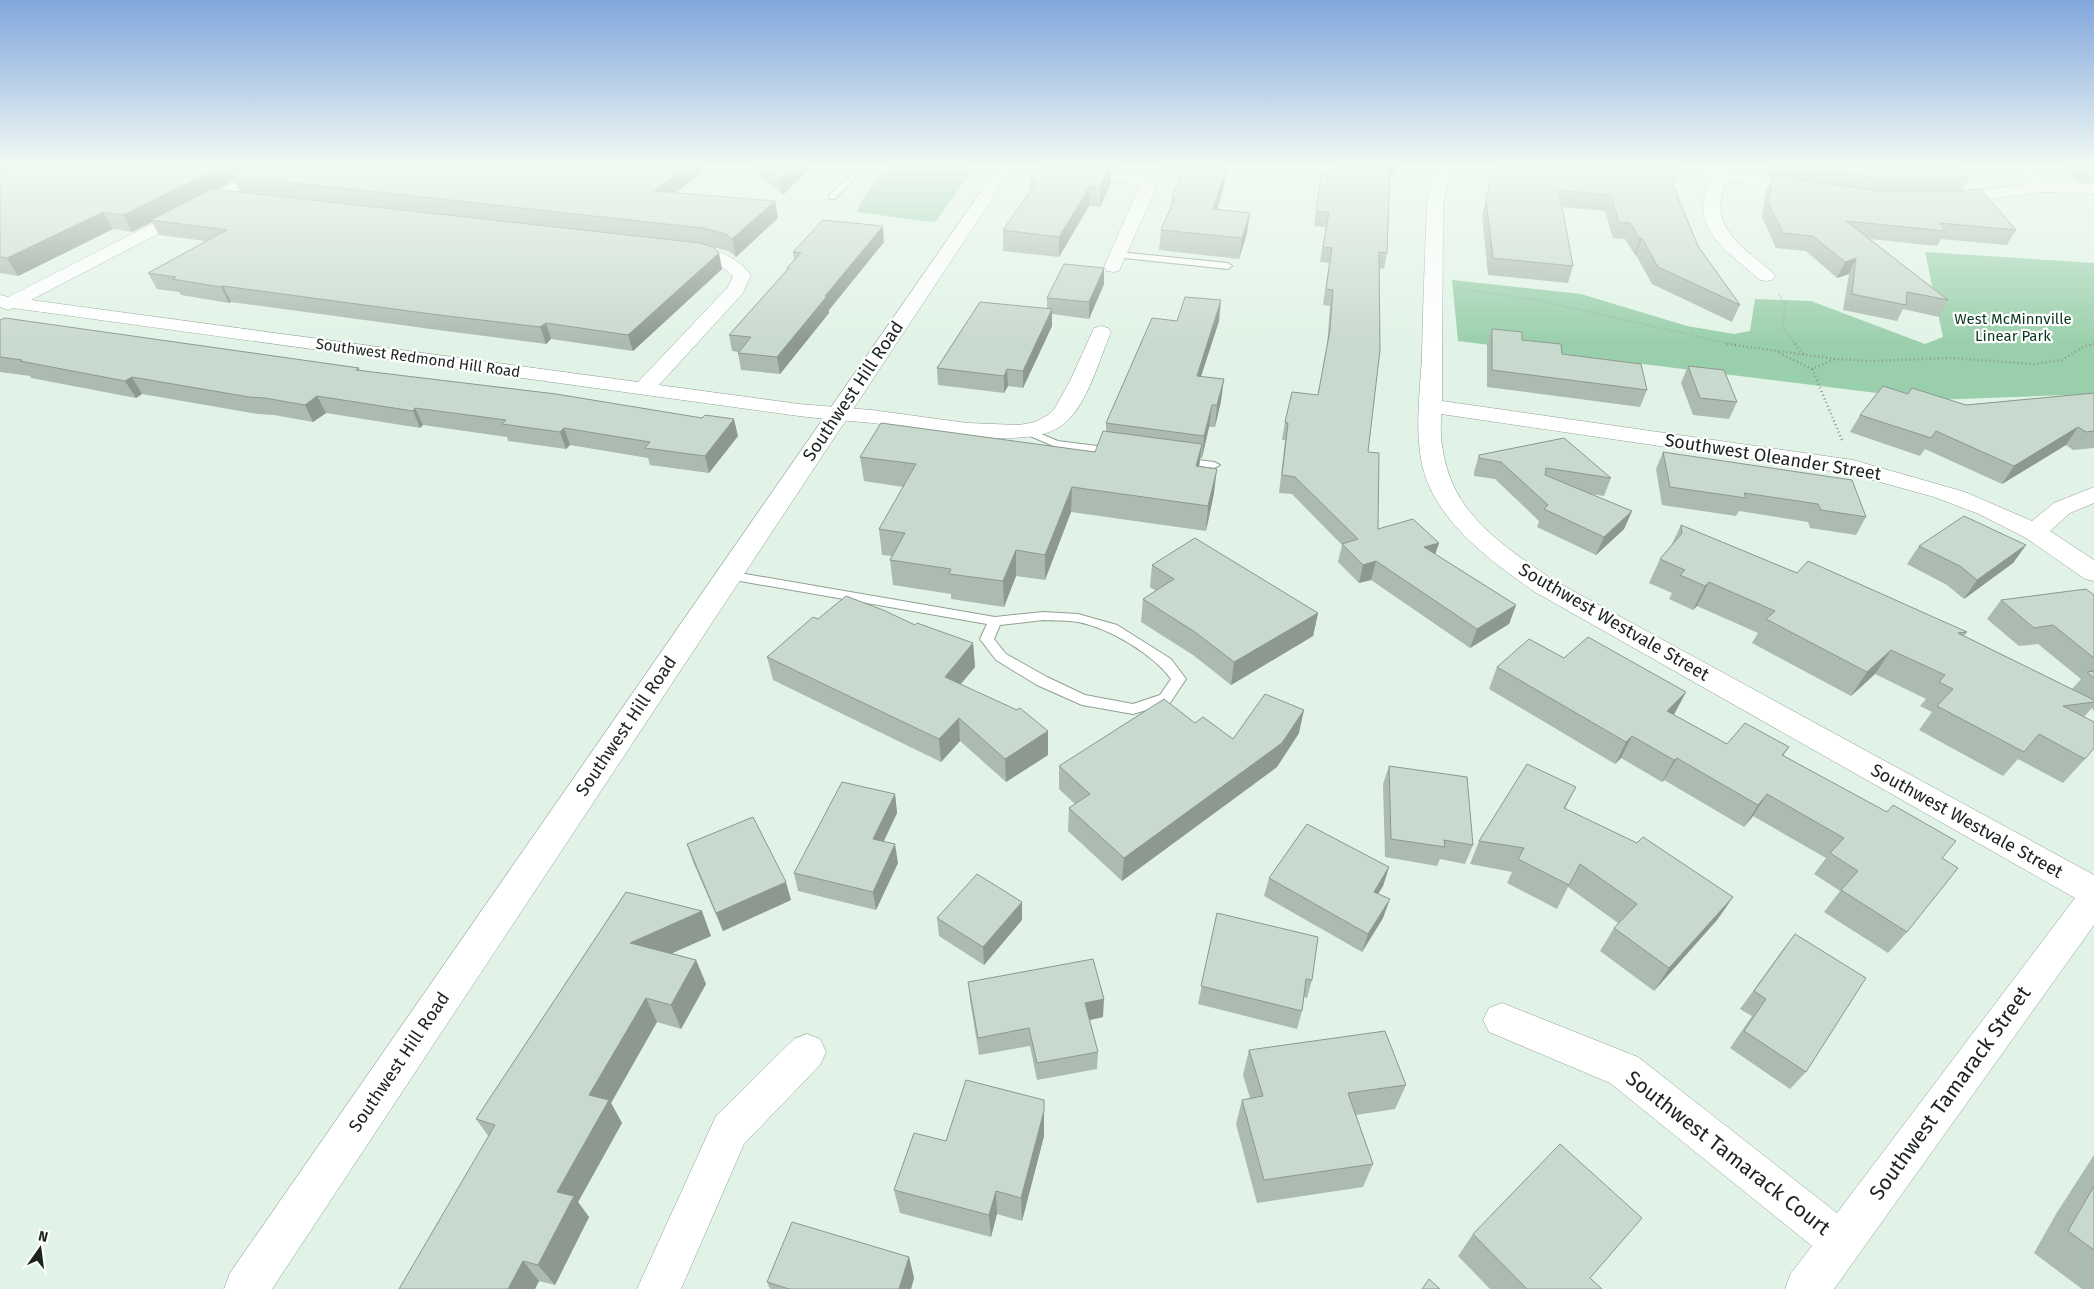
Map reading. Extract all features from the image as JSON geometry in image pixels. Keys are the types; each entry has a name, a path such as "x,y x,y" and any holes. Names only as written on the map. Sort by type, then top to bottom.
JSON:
{"street":[{"path":"4,304 163,224"},
{"name":"Southwest Hill Road","path":"246,1289 966,224"},
{"path":"1115,261 1132,224"},
{"name":"Southwest Westvale Street","path":"1435,224 1430,443 1434,467 1443,492 1461,517 1495,551 1544,586 2094,892"},
{"path":"1715,224 1728,242 1766,276"},
{"path":"643,388 737,289 742,275 722,258 705,252 666,248"},
{"name":"Southwest Redmond Hill Road","path":"4,304 836,415 872,416 994,432 1028,431"},
{"path":"1028,431 1055,420 1068,406 1101,332"},
{"name":"Southwest Oleander Street","path":"1431,406 1853,467 1921,485 1971,502 2036,532 2094,573"},
{"path":"2036,532 2062,508 2094,494"},
{"name":"Southwest Tamarack Street","path":"1807,1289 2094,898"},
{"name":"Southwest Tamarack Court","path":"1502,1020 1624,1070 1840,1242"},
{"path":"659,1289 730,1130 807,1052"}],"lane":[{"path":"1115,261 1228,266"},
{"path":"1028,431 1056,444 1126,453"},
{"path":"1175,460 1214,465"},
{"path":"728,575 994,621 1044,616 1078,618 1112,628 1166,662 1179,679 1166,699 1134,708 1082,700 1042,681 1001,657 987,639 994,621"}],"path":[{"path":"1766,276 1785,303 1783,327 1804,355"},
{"path":"1433,286 1536,300 1729,344 1836,359 1872,361 1951,358 2034,364 2062,360 2084,347 2094,344"},
{"path":"1776,351 1812,369 1853,467"},
{"path":"1812,369 1836,359"}],"green space":[{"name":"West McMinnville Linear Park","path":"1925,252 2094,263 2094,394 1933,400 1458,341 1452,280 1581,294 1687,326 1734,334 1750,331 1755,299 1811,301 1925,344 1943,337"}],"building":[{"path":"0,224 78,224 7,258 0,257"},
{"path":"183,224 530,224 700,243 713,247 719,253 628,335 546,323 540,327 221,287 148,273 227,230"},
{"path":"667,224 749,224 732,239 726,234 702,228"},
{"path":"819,224 883,226 777,357 738,353 751,337 729,335 801,253 793,252"},
{"path":"1007,224 1067,224 1059,237 1003,230"},
{"path":"1164,224 1246,224 1242,238 1161,230"},
{"path":"1327,224 1388,224 1387,253 1379,252 1380,350 1368,452 1379,453 1378,529 1413,519 1439,543 1424,547 1516,605 1477,629 1376,561 1363,565 1342,544 1358,539 1295,477 1282,475 1288,423 1285,422 1292,392 1318,395 1330,330 1333,290 1326,289 1332,248 1323,247"},
{"path":"1489,224 1565,224 1573,266 1493,258"},
{"path":"1631,224 1689,224 1698,246 1740,305 1658,267 1642,238 1640,239"},
{"path":"1779,224 1850,224 1948,300 1907,292 1906,305 1852,294 1856,258 1845,262 1813,236 1783,233"},
{"path":"1877,224 1941,224 1945,231"},
{"path":"1953,224 2011,224 2016,230"},
{"path":"1064,264 1104,268 1089,302 1047,298"},
{"path":"1185,297 1221,300 1197,376 1224,379 1217,405 1212,405 1204,436 1106,423 1152,318 1177,321"},
{"path":"980,302 1052,309 1023,371 1007,369 1004,376 937,368"},
{"path":"5,318 359,368 356,370 556,394 702,418 705,415 734,419 705,456 645,448 650,442 564,428 560,432 502,424 506,420 415,408 413,411 317,396 305,405 132,377 125,381 0,357 0,320"},
{"path":"1492,329 1522,332 1522,340 1561,344 1562,354 1641,364 1647,390 1492,370"},
{"path":"1688,366 1724,370 1737,402 1700,398"},
{"path":"1883,386 1908,394 1912,388 1966,405 2094,393 2094,431 2086,432 2078,427 2014,466 1936,431 1931,438 1860,415"},
{"path":"881,423 1095,452 1103,431 1202,444 1196,466 1217,469 1208,506 1072,487 1045,555 1016,550 1003,581 949,574 951,569 890,560 905,533 879,529 916,464 860,457"},
{"path":"1564,438 1611,478 1546,468 1545,475 1632,511 1604,537 1544,509 1548,505 1501,462 1479,458 1479,455"},
{"path":"1663,452 1852,480 1866,517 1821,510 1818,504 1744,493 1746,498 1670,487"},
{"path":"1964,516 2026,545 1977,580 1960,566 1919,546"},
{"path":"1681,525 1797,573 1808,561 1967,632 1958,633 2094,700 2094,702 2063,706 2094,722 2094,748 2085,759 2039,734 2024,752 1937,706 1953,689 1939,682 1945,675 1891,650 1867,672 1766,619 1775,611 1709,582 1705,586 1680,575 1685,570 1660,559 1682,533"},
{"path":"1195,538 1318,613 1234,662 1195,632 1143,599 1174,579 1152,565"},
{"path":"2086,589 2094,595 2094,658 2053,625 2034,628 2001,600"},
{"path":"846,596 915,625 917,623 973,643 945,677 1017,710 1020,708 1048,731 1005,759 959,718 939,739 767,657 813,617 818,619"},
{"path":"1588,637 1686,692 1667,711 1727,744 1745,723 1789,747 1782,755 1887,812 1893,805 1956,841 1942,858 1958,868 1907,932 1841,890 1858,871 1830,853 1844,838 1767,794 1758,805 1677,758 1674,760 1632,736 1626,742 1497,667 1529,639 1564,658"},
{"path":"2094,671 2094,678 2087,672"},
{"path":"1265,694 1304,710 1282,743 1124,858 1069,808 1090,794 1059,766 1164,699 1195,723 1203,717 1233,739"},
{"path":"1527,764 1576,787 1564,808 1637,843 1643,837 1733,897 1669,968 1614,928 1637,904 1580,864 1569,885 1518,859 1524,848 1479,841"},
{"path":"1389,766 1467,777 1473,845 1444,840 1445,847 1391,839"},
{"path":"842,782 895,794 873,839 895,844 873,892 794,873"},
{"path":"753,817 786,882 716,913 687,844"},
{"path":"1307,824 1389,867 1374,892 1390,899 1368,934 1269,878"},
{"path":"977,874 1022,902 983,947 937,918"},
{"path":"626,892 702,911 630,943 696,960 671,1005 646,998 589,1095 609,1100 557,1192 574,1196 538,1265 523,1261 508,1289 399,1289 495,1125 476,1119"},
{"path":"1217,913 1318,937 1312,980 1306,979 1302,1011 1201,986"},
{"path":"1795,934 1866,978 1806,1072 1744,1031 1766,999 1754,991"},
{"path":"1093,959 1104,999 1085,1003 1098,1052 1037,1063 1029,1028 978,1038 968,982"},
{"path":"1385,1031 1406,1085 1348,1093 1373,1164 1264,1180 1242,1100 1263,1096 1249,1050"},
{"path":"966,1080 1044,1100 1044,1111 1021,1198 996,1191 989,1215 894,1190 914,1133 946,1141"},
{"path":"1560,1144 1642,1218 1590,1278 1602,1289 1527,1289 1473,1234"},
{"path":"2094,1186 2094,1250 2068,1231"},
{"path":"792,1222 909,1257 899,1289 789,1289 767,1282"},
{"path":"1429,1279 1440,1289 1422,1289"}]}
